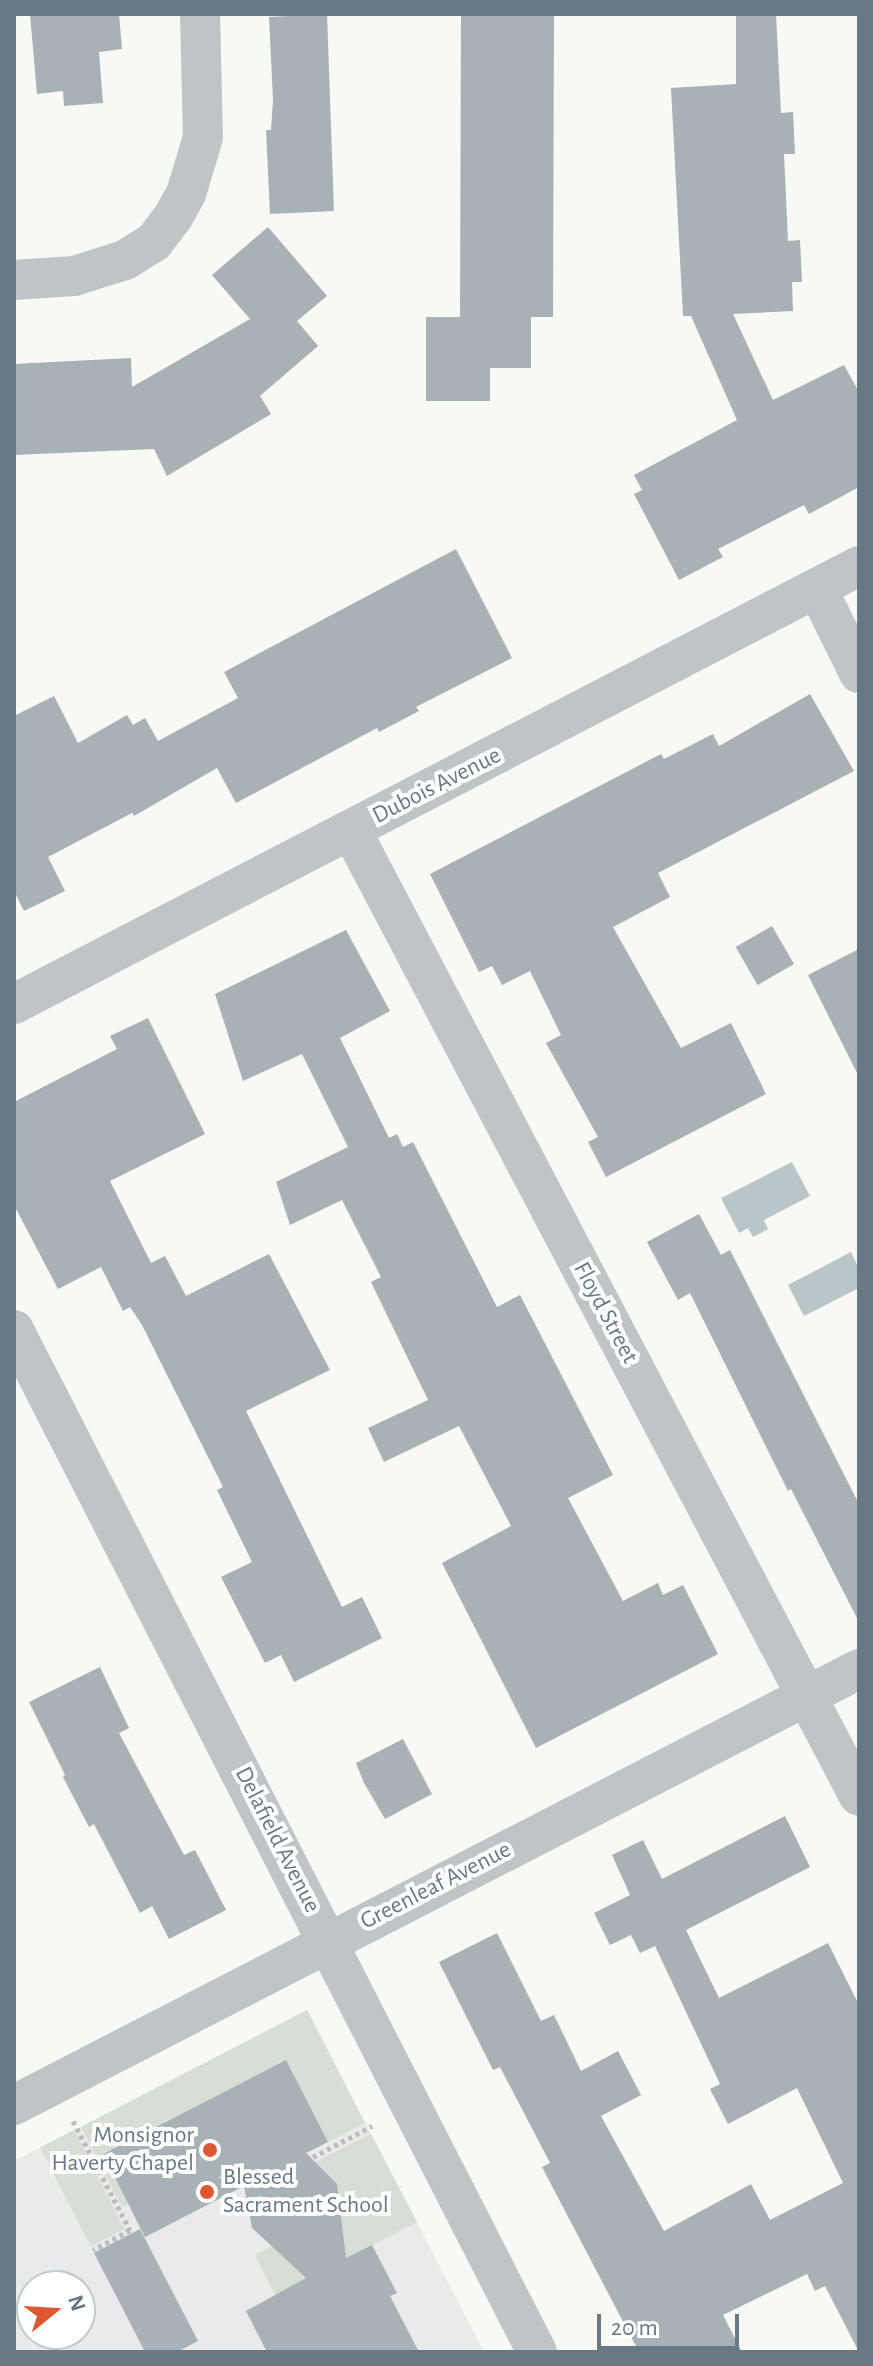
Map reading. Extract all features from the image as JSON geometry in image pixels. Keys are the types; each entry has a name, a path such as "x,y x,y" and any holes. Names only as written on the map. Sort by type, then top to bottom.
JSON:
{"street":[{"path":"14,280 74,276 125,260 154,242 173,217 186,194 203,137 200,14"},
{"name":"Dubois Avenue","path":"14,1004 859,566"},
{"path":"817,588 859,673"},
{"name":"Floyd Street","path":"351,830 859,1796"},
{"name":"Delafield Avenue","path":"14,1330 537,2352"},
{"name":"Greenleaf Avenue","path":"14,2105 859,1669"}],"path":[{"path":"72,2121 130,2230 93,2250"},
{"path":"313,2157 375,2124"}],"shaded area":[{"path":"792,1162 810,1196 764,1220 768,1229 753,1237 748,1228 739,1233 721,1198"},
{"path":"851,1252 859,1269 859,1288 804,1316 788,1285"},
{"name":"Blessed Sacrament School","path":"307,2010 484,2352 14,2352 14,2161"},
{"path":"307,2010 365,2123 328,2142 286,2060 103,2153 128,2204 122,2207 81,2127"},
{"path":"74,2130 124,2229 91,2246 40,2147"},
{"path":"371,2134 417,2222 275,2295 255,2255 340,2212 337,2184 315,2162"}],"building":[{"path":"30,14 119,14 122,49 99,52 103,103 64,106 63,91 37,94"},
{"path":"327,14 334,211 270,214 266,130 271,130 273,100 269,17"},
{"path":"461,14 554,14 553,317 531,317 531,368 490,368 490,401 426,401 426,317 460,317"},
{"path":"736,14 776,14 781,113 793,112 795,154 784,154 788,241 800,240 802,282 792,282 793,311 733,314 773,400 844,365 859,392 859,487 809,514 804,505 718,549 723,557 679,580 634,494 642,490 634,475 737,420 691,316 683,316 671,88 736,84"},
{"path":"268,227 327,296 297,321 318,346 260,396 271,414 167,476 154,449 14,455 14,364 131,358 132,387 250,319 212,275"},
{"path":"456,549 512,658 416,707 419,711 379,732 377,728 236,803 217,768 134,816 132,813 48,857 65,891 24,911 14,891 14,716 54,696 78,743 127,715 133,725 145,718 158,741 238,698 224,672"},
{"path":"810,694 854,771 658,873 670,897 613,927 681,1048 731,1023 766,1094 606,1177 588,1142 598,1137 546,1043 561,1035 530,971 502,985 492,966 479,972 430,874 661,754 664,759 713,734 719,746"},
{"path":"772,926 794,964 758,985 736,947"},
{"path":"346,930 390,1011 340,1038 389,1138 397,1134 403,1147 413,1142 497,1307 520,1295 613,1475 568,1498 623,1601 658,1583 663,1595 683,1585 718,1654 536,1748 442,1563 511,1526 459,1426 384,1462 368,1428 428,1400 371,1282 381,1277 342,1200 290,1225 276,1182 348,1147 302,1054 243,1081 215,994"},
{"path":"859,949 859,1077 808,975"},
{"path":"148,1018 205,1134 110,1181 151,1263 165,1256 186,1296 269,1254 330,1370 246,1411 342,1607 362,1597 382,1638 294,1682 281,1655 265,1663 221,1577 252,1562 217,1490 223,1487 142,1325 130,1307 123,1311 101,1267 58,1289 14,1205 14,1102 117,1049 110,1036"},
{"path":"699,1214 721,1255 730,1250 859,1504 859,1622 791,1489 788,1491 690,1293 678,1300 647,1242"},
{"path":"100,1667 129,1728 119,1733 184,1855 195,1850 226,1910 169,1939 152,1906 140,1913 94,1824 89,1827 29,1702"},
{"path":"403,1739 432,1794 385,1819 356,1763"},
{"path":"785,1816 810,1867 686,1930 719,1998 828,1943 859,2005 859,2352 825,2286 815,2291 807,2274 723,2315 742,2352 639,2352 542,2167 550,2163 500,2067 493,2070 439,1962 497,1933 541,2021 554,2015 581,2071 618,2051 641,2095 601,2116 664,2231 751,2184 770,2220 843,2183 797,2088 728,2124 710,2089 720,2084 655,1946 640,1953 631,1935 610,1945 594,1913 630,1895 612,1855 643,1840 662,1879"},
{"name":"Monsignor Haverty Chapel","path":"286,2060 328,2142 306,2153 337,2184 346,2258 372,2245 397,2293 390,2296 419,2352 267,2352 246,2311 306,2278 252,2228 244,2186 145,2237 103,2154"},
{"path":"140,2229 198,2341 177,2352 145,2352 94,2253"}],"place":[{"name":"Monsignor Haverty Chapel","path":"210,2150"},
{"name":"Blessed Sacrament School","path":"207,2192"}]}
